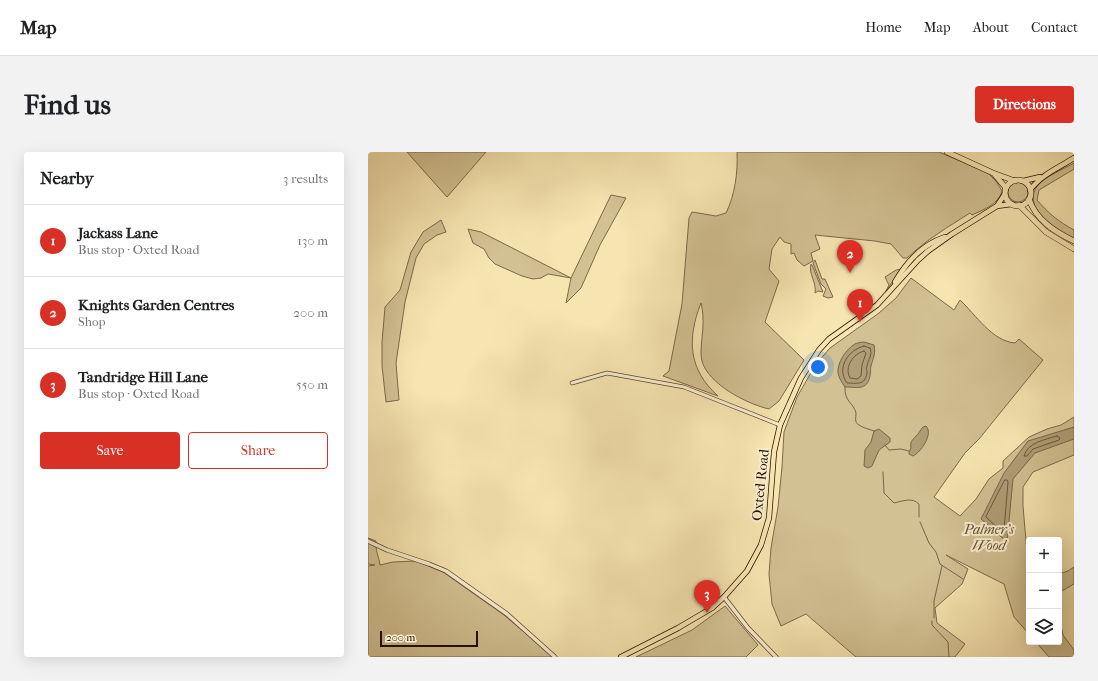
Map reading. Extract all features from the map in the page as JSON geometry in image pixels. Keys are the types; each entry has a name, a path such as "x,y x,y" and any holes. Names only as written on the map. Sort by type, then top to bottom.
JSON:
{"highway":[{"path":"947,152 993,173 1015,181 1023,181 1027,184 1030,190 1029,199 1034,211 1042,221 1063,236 1074,241"},
{"path":"993,173 1006,191"},
{"path":"1015,181 1009,184 1006,191 1006,198 1012,204 1019,205 1025,203 1029,199"},
{"path":"1019,205 1046,232 1074,249"}],"main road":[{"path":"1030,190 1036,182 1044,176 1074,158"},
{"path":"1023,181 1044,176"},
{"name":"Oxted Road","path":"996,206 1006,191"},
{"name":"Oxted Road","path":"621,657 698,616 724,597 736,585 751,565 766,532 769,518 774,452 780,425 801,378 819,350 829,340 877,305 914,256 938,239 949,235 996,206 1012,204"}],"street":[{"path":"572,383 607,374 684,387 780,425"},
{"path":"368,541 387,550 446,571 507,614 555,657"},
{"path":"724,597 748,628 776,657"}],"green space":[{"path":"407,152 486,152 447,197"},
{"path":"737,152 939,152 988,173 996,181 1002,191 998,200 990,206 972,215 970,213 929,240 907,258 903,258 891,244 815,235 820,249 811,253 813,261 804,266 797,260 794,253 791,254 791,244 784,242 780,237 772,249 769,269 779,281 765,322 804,360 779,401 769,409 750,403 730,392 712,378 706,369 701,357 703,312 701,303 696,316 692,341 693,353 701,375 708,386 718,396 663,376 669,371 682,304 689,218 692,212 716,216 726,213 732,199 735,183"},
{"path":"1074,163 1074,169 1039,190 1037,200 1054,217 1074,230 1074,238 1058,229 1042,216 1034,201 1034,193 1042,181"},
{"path":"1018,182 1025,185 1028,192 1025,199 1018,202 1011,199 1008,192 1011,185"},
{"path":"611,195 626,198 600,245 581,288 566,303 571,278"},
{"path":"441,220 446,232 437,235 424,244 416,258 405,302 396,363 399,400 386,402 382,366 382,342 385,307 400,290 411,252 423,232"},
{"path":"468,229 481,232 571,278 548,274 541,278 533,279 522,276 495,264 489,258 484,249 473,243"},
{"path":"815,260 822,279 825,279 833,297 828,298 823,296 826,289 821,284 813,263"},
{"path":"811,264 823,292 818,291 815,293 815,286 810,267"},
{"path":"901,269 886,291 889,285 885,277 896,270"},
{"name":"Palmer's Wood","path":"911,278 954,310 960,300 999,338 1015,343 1019,339 1043,360 979,439 965,453 934,497 960,516 976,499 989,479 1003,468 1003,461 1029,437 1061,425 1074,417 1074,455 1033,472 1023,487 1026,541 1026,631 1014,617 1004,584 946,555 968,569 962,584 935,608 937,623 965,644 955,657 856,657 806,614 781,626 772,604 769,574 771,548 778,507 784,432 797,397 816,364 830,348 879,313 896,298"},
{"path":"368,538 376,541 380,565 393,562 416,561 443,572 504,615 554,657 368,657 368,566 375,565 368,564"},
{"path":"1074,567 1074,584 1062,591 1062,573"},
{"path":"725,606 758,645 746,657 636,657 692,630"},
{"path":"1062,630 1063,635 1074,650 1074,657 1049,657 1039,645 1062,645"}],"water":[{"path":"864,342 874,345 875,348 869,381 861,387 845,387 838,373 839,365 845,353 852,346 857,343"},
{"path":"926,426 928,429 928,434 925,443 916,454 913,456 909,454 912,441 923,427"},
{"path":"1074,427 1074,439 1035,453 1013,479 1007,542 981,519 1004,473 1028,441"},
{"path":"879,429 890,438 890,442 879,450 872,466 868,468 864,466 865,450 871,442 874,431"}],"waterway":[{"path":"845,387 846,396 856,413 856,423 862,427 874,431"},
{"path":"885,445 889,450 901,449 909,451"},
{"path":"883,472 884,493 894,503 907,500 919,504 919,517"},
{"path":"920,522 929,543 936,552 940,564 963,579"},
{"path":"934,618 934,601 942,566"},
{"path":"932,621 932,625 948,642 949,657"}],"place":[{"name":"Knights Garden Centres","path":"850,273"},
{"name":"Jackass Lane","path":"860,322"},
{"name":"Tandridge Hill Lane","path":"707,613"}]}
